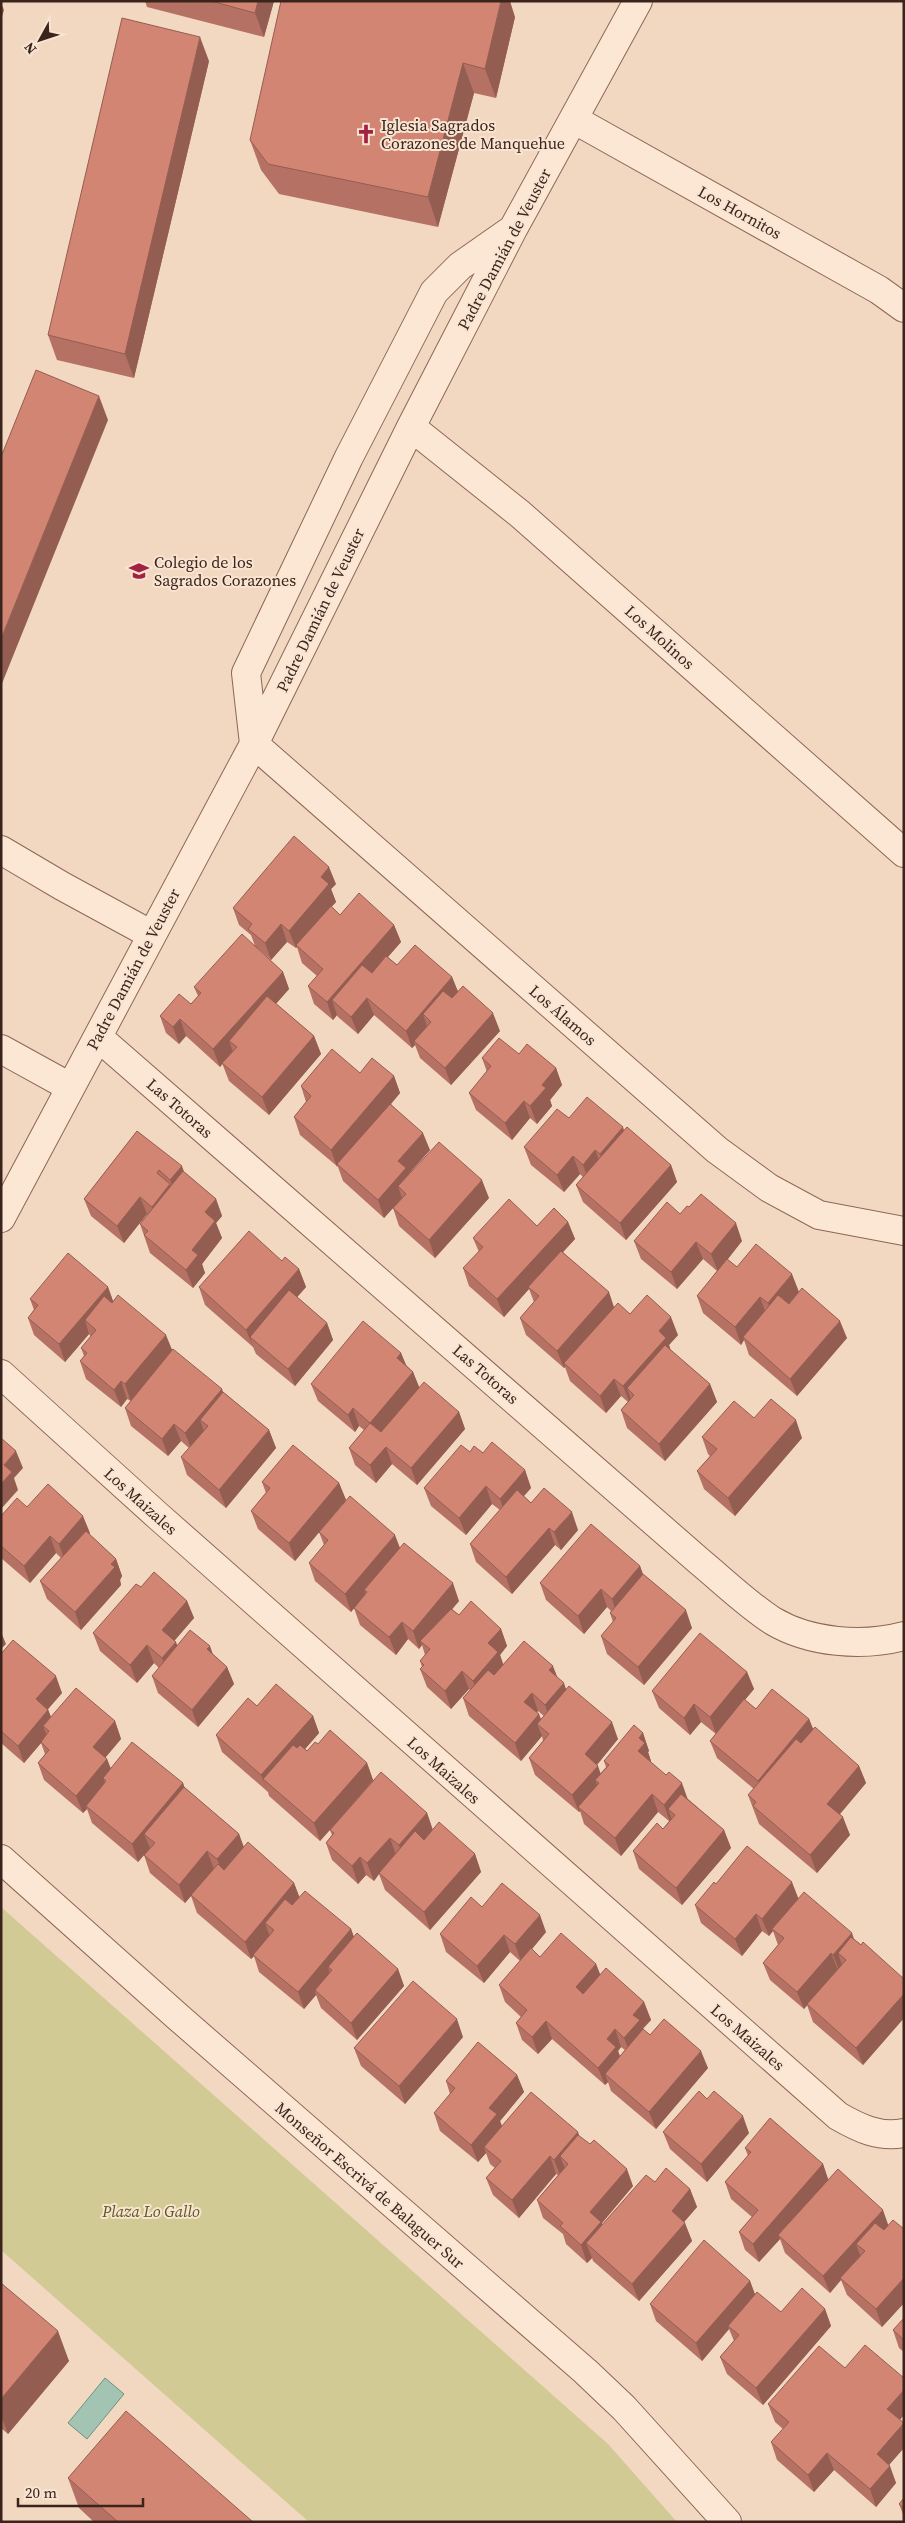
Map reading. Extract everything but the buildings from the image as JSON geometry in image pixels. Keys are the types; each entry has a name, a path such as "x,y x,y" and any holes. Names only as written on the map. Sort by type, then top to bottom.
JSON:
{"street":[{"name":"Padre Damián de Veuster","path":"1,1218 254,744 411,427 513,229 575,120 638,1"},
{"name":"Los Hornitos","path":"575,120 849,272 904,308"},
{"path":"254,744 246,673 354,448 434,292 460,266 513,229"},
{"name":"Los Molinos","path":"411,427 520,514 904,852"},
{"name":"Los Álamos","path":"254,744 716,1150 769,1188 819,1215 904,1231"},
{"path":"1,850 70,891 152,934"},
{"name":"Las Totoras","path":"98,1037 699,1561 773,1621 820,1638 844,1641 868,1642 904,1636"},
{"path":"1,1049 70,1087"},
{"name":"Los Maizales","path":"1,1374 173,1529 838,2116 872,2132 891,2136 904,2133"},
{"name":"Monseñor Escrivá de Balaguer Sur","path":"1,1859 192,2030 585,2371 624,2408 727,2522"}],"green space":[{"name":"Plaza Lo Gallo","path":"1,1907 608,2444 677,2522 309,2522 1,2250"}],"shaded area":[{"path":"105,2378 124,2394 87,2439 68,2423"}],"place":[{"name":"Iglesia Sagrados Corazones de Manquehue","path":"366,134"},
{"name":"Colegio de los Sagrados Corazones","path":"139,571"}]}
